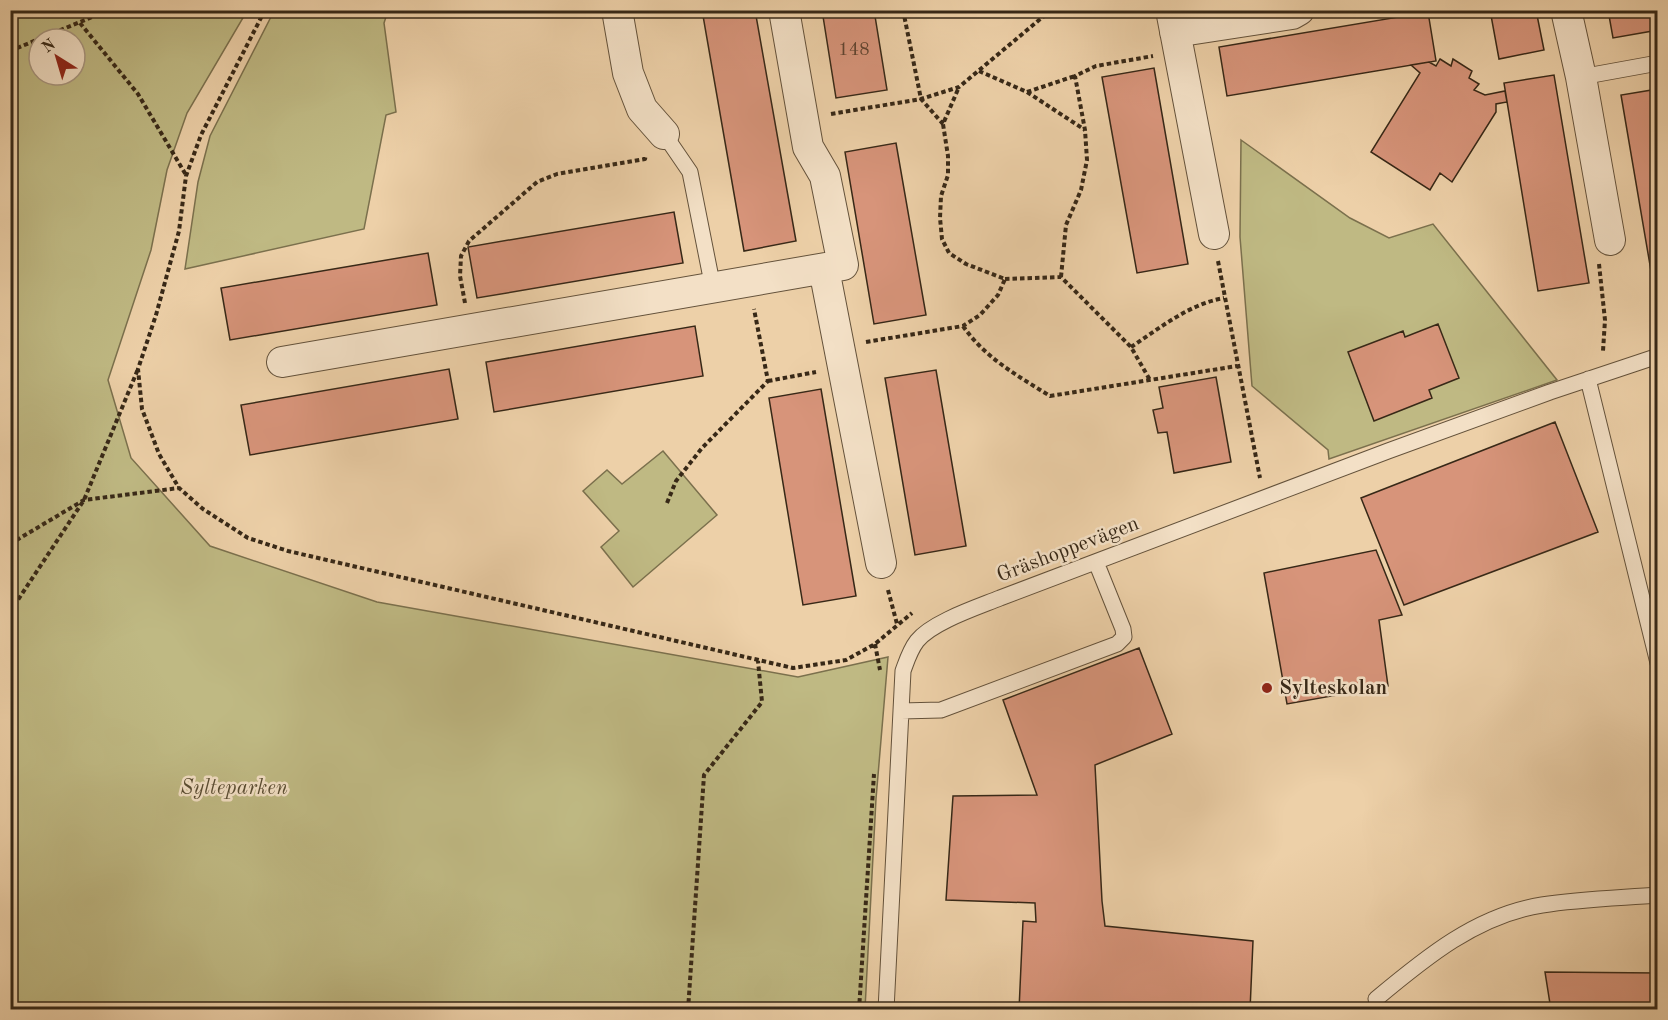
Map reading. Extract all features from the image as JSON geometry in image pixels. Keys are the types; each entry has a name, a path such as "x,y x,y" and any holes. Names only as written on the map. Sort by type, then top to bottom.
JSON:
{"street":[{"path":"617,10 628,73 642,109 661,131"},
{"path":"282,362 843,265 825,176 808,147 784,10"},
{"path":"1214,234 1175,31 1292,14 1299,10"},
{"path":"1566,10 1581,76 1610,240"},
{"path":"824,269 881,563"}],"lane":[{"path":"1581,76 1658,63"},
{"path":"661,131 690,172 713,288"},
{"name":"Gräshoppevägen","path":"886,1010 903,671 919,639 945,621 1096,562 1326,474 1658,356"},
{"path":"1588,379 1658,663"},
{"path":"901,711 941,710 1117,644 1124,637 1123,629 1096,562"},
{"path":"1376,999 1429,955 1459,936 1503,915 1541,905 1658,895"}],"path":[{"path":"72,27 109,10"},
{"path":"10,612 84,500 138,369 156,315 179,231 186,176 201,135 264,11 248,10"},
{"path":"903,10 921,99 943,124"},
{"path":"1000,10 1030,10"},
{"path":"803,118 921,99 959,87 1052,10"},
{"path":"80,24 138,94 186,176"},
{"path":"1027,93 1075,76 1175,31"},
{"path":"10,51 27,44"},
{"path":"979,71 1027,93 1085,130"},
{"path":"1061,277 1066,225 1081,190 1087,159 1085,130 1075,76"},
{"path":"959,87 943,124 948,174 941,196 940,218 942,239 949,254 966,264 1005,279 1061,277 1131,347 1150,380"},
{"path":"470,330 460,276 461,256 469,241 537,182 557,174 645,159 661,131"},
{"path":"1214,234 1224,298 1260,478"},
{"path":"1603,351 1605,320 1598,253 1599,246 1610,240"},
{"path":"667,503 676,481 702,448 768,381 841,356 963,326 980,315 992,302 1005,279"},
{"path":"748,282 768,381"},
{"path":"1131,347 1188,311 1207,301 1224,298"},
{"path":"963,326 972,340 994,360 1050,396 1237,366"},
{"path":"138,369 142,409 159,454 179,488 202,509 248,538 288,551 793,669 846,660 875,644 897,624 881,563"},
{"path":"10,544 84,500 179,488"},
{"path":"875,644 880,671"},
{"path":"688,1010 704,775 762,702 758,661"},
{"path":"859,1010 874,767"}],"green space":[{"name":"Sylteparken","path":"10,11 247,11 187,113 167,170 151,250 108,380 131,458 210,546 377,602 798,677 888,657 876,799 865,1009 11,1009"},
{"path":"274,11 388,11 384,23 396,112 386,115 364,229 185,269 198,182 210,136"},
{"path":"1241,140 1350,218 1389,238 1433,224 1557,380 1329,459 1328,450 1252,386 1240,237"},
{"path":"663,451 717,515 633,587 601,547 619,531 583,491 607,470 622,484"}],"building":[{"path":"702,10 755,10 796,241 744,251"},
{"path":"822,10 874,10 887,90 836,98"},
{"path":"1490,10 1536,10 1544,50 1499,59"},
{"path":"1608,10 1658,10 1658,30 1613,38"},
{"path":"1428,12 1436,61 1227,96 1219,47"},
{"path":"1440,59 1451,66 1453,59 1472,71 1469,78 1479,84 1474,90 1485,95 1505,91 1507,102 1496,104 1496,112 1452,182 1440,173 1430,190 1371,152 1420,73 1411,65 1429,62 1436,66"},
{"path":"1154,68 1188,264 1137,273 1102,77"},
{"path":"1554,75 1589,283 1538,291 1504,83"},
{"path":"1658,89 1658,270 1651,271 1621,95"},
{"path":"896,143 926,315 874,324 845,152"},
{"path":"674,212 683,263 477,298 468,247"},
{"path":"428,253 437,305 230,340 221,288"},
{"path":"1438,324 1459,378 1429,390 1432,398 1374,421 1348,352 1403,331 1405,337"},
{"path":"695,326 703,376 494,412 486,362"},
{"path":"449,369 458,419 250,455 241,405"},
{"path":"936,370 966,546 915,555 885,378"},
{"path":"1216,377 1231,462 1174,473 1167,432 1158,433 1153,410 1163,408 1159,387"},
{"path":"821,389 856,596 803,605 769,398"},
{"path":"1555,422 1598,532 1404,605 1361,498"},
{"name":"Sylteskolan","path":"1376,550 1402,615 1379,620 1388,686 1287,704 1264,573"},
{"path":"1139,648 1172,734 1095,765 1105,926 1253,941 1250,1010 1019,1010 1023,921 1036,922 1035,903 946,900 953,796 1037,795 1003,700"},
{"path":"1545,972 1658,973 1658,1010 1551,1010"},
{"path":"921,1004 1011,1010 920,1010"}],"place":[{"name":"Sylteskolan","path":"1267,688"}]}
